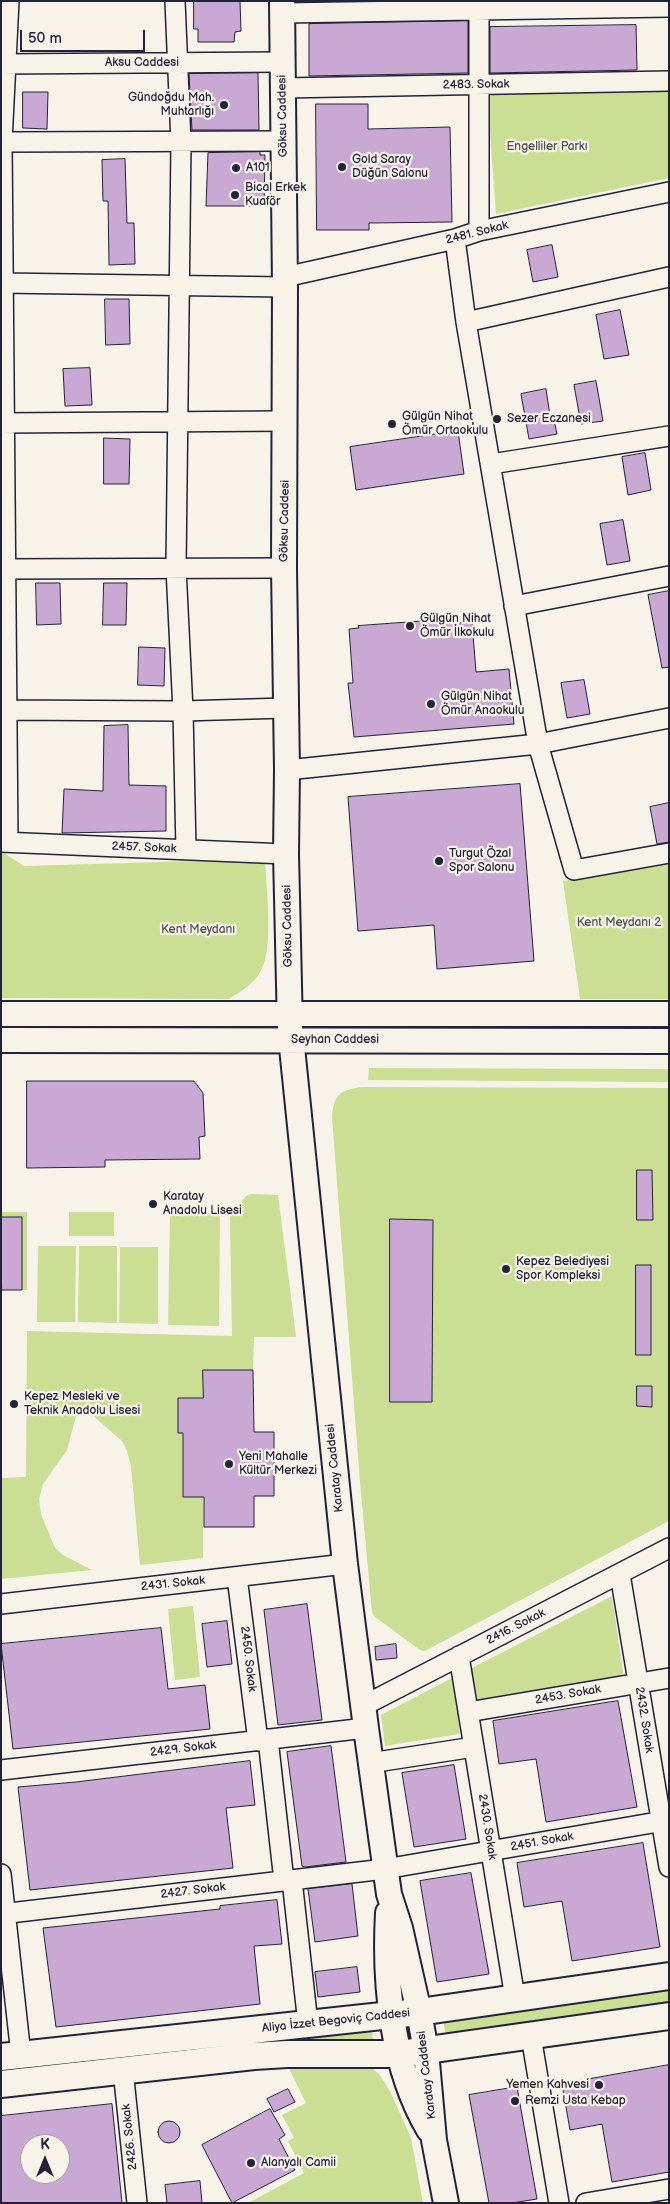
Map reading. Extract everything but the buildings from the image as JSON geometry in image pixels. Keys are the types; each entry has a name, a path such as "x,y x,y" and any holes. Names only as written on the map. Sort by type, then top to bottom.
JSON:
{"main road":[{"name":"Aliya İzzet Begoviç Caddesi","path":"11,2056 419,2012 669,1976"},
{"path":"1,2084 287,2054 400,2054 426,2052 669,2016"}],"street":[{"path":"175,1 176,63 181,143 176,568 183,711 186,850"},
{"path":"479,6 480,231"},
{"path":"5,842 2,142 3,64 7,7"},
{"path":"282,7 669,7"},
{"name":"Göksu Caddesi","path":"282,7 286,421 284,568 287,770 286,854 291,1040"},
{"name":"Aksu Caddesi","path":"3,64 282,62"},
{"name":"2483. Sokak","path":"283,88 669,81"},
{"path":"2,142 181,143 283,141"},
{"name":"2481. Sokak","path":"3,283 178,285 285,282 455,240 480,231 669,192"},
{"path":"455,240 466,322 538,744 574,870 669,853"},
{"path":"466,322 669,277"},
{"path":"4,423 286,421"},
{"path":"490,464 669,436"},
{"path":"4,569 284,568"},
{"path":"514,606 669,576"},
{"path":"4,710 183,711 285,708"},
{"path":"287,770 538,744 669,718"},
{"name":"2457. Sokak","path":"5,842 286,854"},
{"name":"Seyhan Caddesi","path":"1,1014 669,1014"},
{"name":"Seyhan Caddesi","path":"1,1040 669,1041"},
{"name":"Karatay Caddesi","path":"291,1040 345,1564 370,1763 389,1894 400,1928 426,2052 434,2140 446,2203"},
{"name":"2416. Sokak","path":"364,1717 459,1656 669,1548"},
{"name":"2431. Sokak","path":"1,1604 345,1564"},
{"name":"2432. Sokak","path":"620,1574 638,1683 665,1820 669,1867"},
{"name":"2450. Sokak","path":"237,1577 288,1880 308,2024"},
{"name":"2430. Sokak","path":"459,1656 515,1998"},
{"name":"2453. Sokak","path":"468,1712 669,1678"},
{"name":"2429. Sokak","path":"1,1770 263,1740 364,1717"},
{"path":"370,1763 474,1748"},
{"name":"2451. Sokak","path":"385,1869 665,1820"},
{"name":"2427. Sokak","path":"3,1914 385,1869"},
{"path":"1,1874 11,2056"},
{"name":"Karatay Caddesi","path":"389,1894 387,1950 393,2015 400,2054 412,2097 434,2140"},
{"path":"531,2036 559,2203"},
{"name":"2426. Sokak","path":"123,2070 137,2203"},
{"path":"586,2203 669,2189"}],"green space":[{"name":"Engelliler Parkı","path":"669,90 669,178 496,214 487,92"},
{"name":"Kent Meydanı","path":"1,851 24,866 265,859 268,935 264,963 253,982 229,999 1,998"},
{"name":"Kent Meydanı 2","path":"669,862 669,999 580,999 563,881"},
{"path":"1,1024 246,1024 247,1029 1,1029"},
{"path":"312,1024 669,1024 669,1029 312,1029"},
{"path":"369,1068 669,1069 669,1082 368,1080"},
{"name":"Kepez Belediyesi Spor Kompleksi","path":"362,1087 669,1088 669,1521 425,1651 420,1650 375,1617 372,1612 332,1117 334,1103 339,1095 348,1090"},
{"path":"251,1194 278,1195 296,1337 254,1337 253,1370 203,1370 203,1398 179,1398 178,1433 183,1433 183,1496 203,1497 203,1558 140,1565 131,1466 127,1451 122,1441 90,1413 83,1412 76,1416 67,1450 43,1484 39,1499 41,1514 55,1548 63,1555 92,1570 1,1579 1,1478 26,1477 27,1331 232,1336 230,1217 246,1196"},
{"path":"1,1212 27,1212 27,1290 22,1290 22,1217 1,1217"},
{"path":"69,1212 114,1212 114,1236 69,1236"},
{"path":"170,1212 220,1212 219,1326 168,1325"},
{"path":"38,1246 76,1246 75,1322 37,1322"},
{"path":"79,1246 117,1246 117,1323 78,1322"},
{"path":"120,1247 158,1247 158,1324 119,1323"},
{"path":"612,1596 622,1676 480,1702 475,1701 470,1669"},
{"path":"193,1606 200,1677 175,1680 168,1609"},
{"path":"452,1678 459,1734 385,1746 381,1715"},
{"path":"669,1987 669,2004 446,2037 443,2020"},
{"path":"372,2029 373,2044 277,2045 277,2040"},
{"path":"289,2069 373,2069 379,2074 390,2091 411,2138 423,2203 248,2203 304,2173 288,2141 294,2138 282,2115 306,2103"}],"place":[{"name":"Gündoğdu Mah. Muhtarlığı","path":"224,105"},
{"name":"Gold Saray Düğün Salonu","path":"342,167"},
{"name":"A101","path":"236,168"},
{"name":"Bical Erkek Kuaför","path":"235,195"},
{"name":"Sezer Eczanesi","path":"497,419"},
{"name":"Gülgün Nihat Ömür Ortaokulu","path":"392,424"},
{"name":"Gülgün Nihat Ömür İlkokulu","path":"410,626"},
{"name":"Gülgün Nihat Ömür Anaokulu","path":"431,704"},
{"name":"Turgut Özal Spor Salonu","path":"439,861"},
{"name":"Karatay Anadolu Lisesi","path":"153,1204"},
{"name":"Kepez Belediyesi Spor Kompleksi","path":"506,1269"},
{"name":"Kepez Mesleki ve Teknik Anadolu Lisesi","path":"14,1404"},
{"name":"Yeni Mahalle Kültür Merkezi","path":"229,1464"},
{"name":"Yemen Kahvesi","path":"599,2085"},
{"name":"Remzi Usta Kebap","path":"515,2101"},
{"name":"Alanyalı Camii","path":"251,2163"}]}
